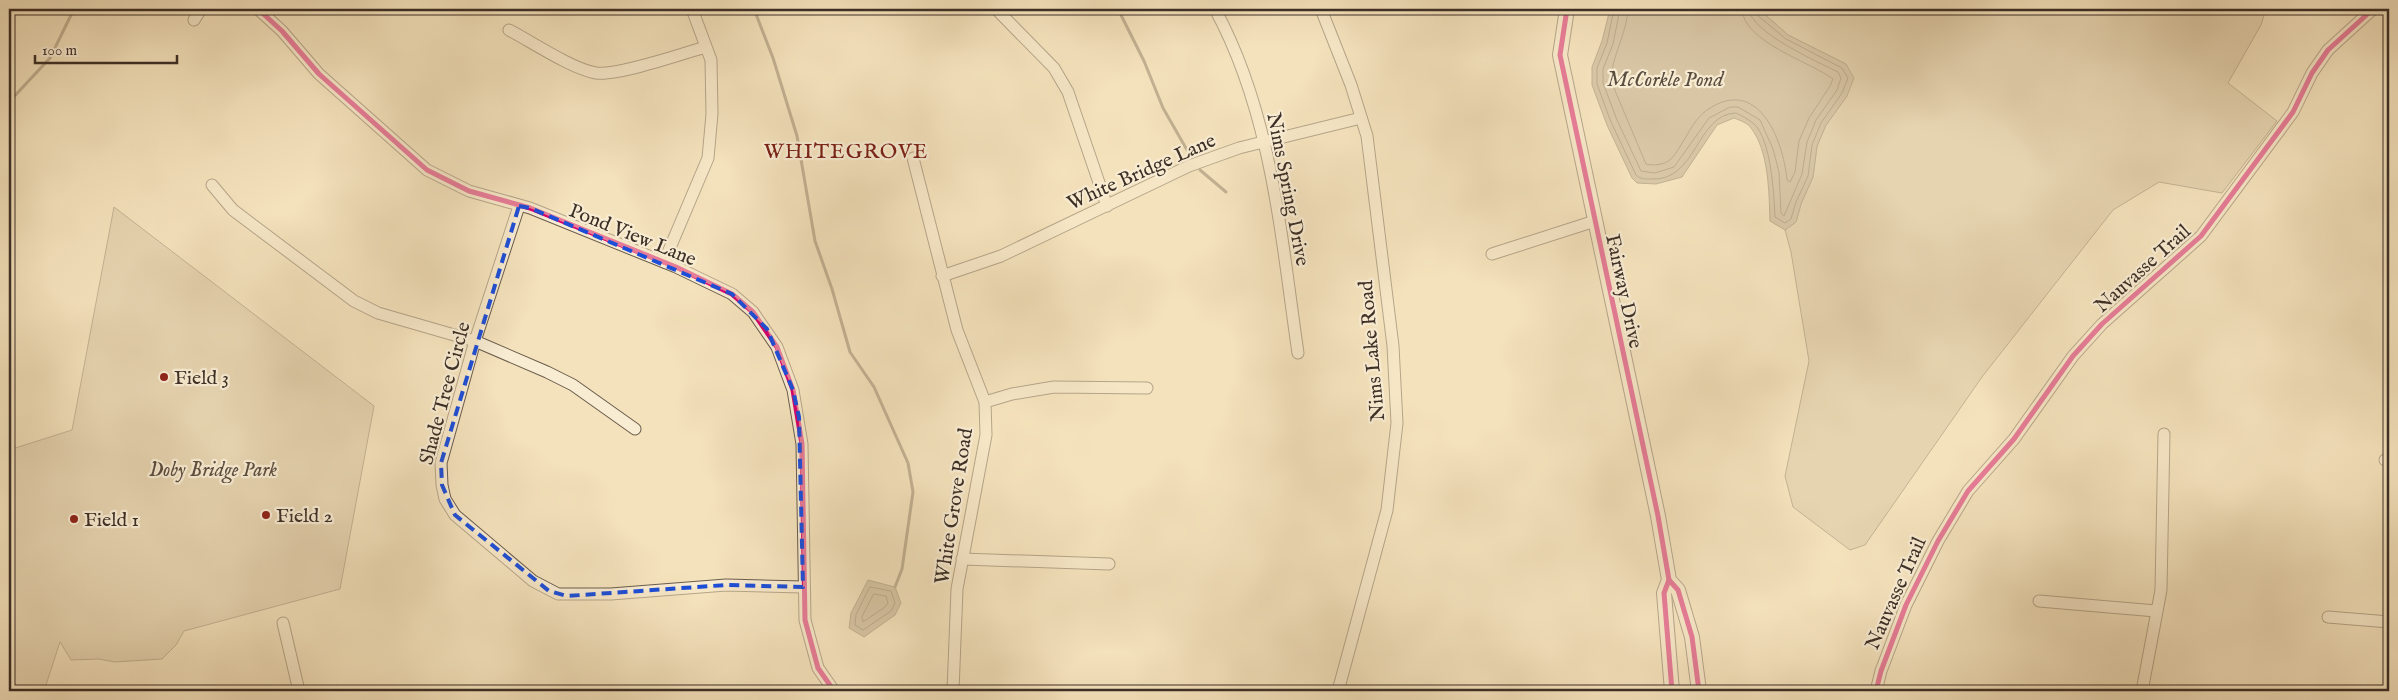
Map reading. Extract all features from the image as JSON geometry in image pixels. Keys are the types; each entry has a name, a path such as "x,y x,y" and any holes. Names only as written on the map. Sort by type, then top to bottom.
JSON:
{"street":[{"path":"194,20 201,9"},
{"name":"Pond View Lane","path":"258,9 282,31 319,74 427,170 469,191 519,206 664,262 732,294 753,312 777,347 793,390 800,426 805,620 818,668 834,691"},
{"path":"664,262 708,158 713,85 711,60 692,9"},
{"path":"996,9 1054,68 1068,92 1107,206"},
{"name":"Nims Spring Drive","path":"1215,9 1241,65 1269,161 1298,352"},
{"name":"Nims Lake Road","path":"1321,9 1351,85 1367,136 1392,337 1397,423 1387,510 1338,691"},
{"name":"Fairway Drive","path":"1567,9 1560,55 1658,516 1669,580 1664,593 1672,691"},
{"name":"Nauvasse Trail","path":"1876,691 1881,671 1906,606 1938,541 1968,491 2014,439 2073,356 2102,324 2201,236 2293,112 2312,74 2328,50 2373,9"},
{"path":"509,30 581,68 597,73 651,63 705,47"},
{"name":"White Bridge Lane","path":"942,276 1001,256 1189,166 1239,148 1263,144 1361,118"},
{"name":"White Grove Road","path":"912,158 957,330 985,402 986,435 957,589 953,691"},
{"path":"212,185 233,210 354,300 378,313 475,341 573,386 636,429"},
{"name":"Shade Tree Circle","path":"519,206 475,341 441,463 442,485 445,498 455,515 533,582 549,591 567,596 726,585 803,586"},
{"path":"1492,254 1595,221"},
{"path":"985,402 1012,394 1054,387 1147,388"},
{"path":"2142,691 2161,590 2164,434"},
{"path":"962,559 1109,564"},
{"name":"Fairway Drive","path":"1669,580 1678,590 1685,609 1692,637 1699,691"},
{"path":"2039,601 2156,611"},
{"path":"2328,617 2389,622"},
{"path":"283,623 299,691"}],"highlighted area":[{"path":"519,206 530,208 732,294 767,329 793,390 799,417 803,587 726,585 567,596 549,591 455,515 442,485 441,463"}],"green space":[{"path":"1759,9 2266,9 2261,25 2228,83 2277,121 2222,193 2159,182 2113,210 1982,377 1865,545 1850,550 1793,507 1785,476 1809,361 1791,252 1785,230 1796,222 1801,204 1813,177 1817,146 1826,125 1847,96 1846,64 1788,35"},
{"name":"Doby Bridge Park","path":"114,207 374,406 340,589 184,631 176,645 162,659 115,662 99,659 71,660 60,642 44,691 9,691 9,450 72,430"}],"water":[{"name":"McCorkle Pond","path":"1610,9 1759,9 1788,35 1846,64 1854,78 1847,96 1826,125 1817,146 1813,177 1801,204 1796,222 1785,230 1770,221 1767,173 1761,148 1750,126 1734,118 1717,125 1682,177 1656,184 1637,183 1632,178 1607,125 1592,85 1592,67 1602,41"},
{"path":"868,580 895,587 901,603 895,615 864,637 849,628 851,613"}],"waterway":[{"path":"9,102 50,58 74,9"},
{"path":"754,9 773,58 797,136 815,241 832,289 850,352 874,387 908,463 913,492 902,569 895,587"},
{"path":"1118,9 1144,61 1163,108 1187,150"},
{"path":"1200,170 1226,192"}],"cycle path":[{"path":"258,9 282,31 319,74 427,170 469,191 530,208 676,267 732,294 753,312 777,347 793,390 802,444 805,620 818,668 834,691"},
{"path":"1567,9 1560,55 1658,516 1669,580 1678,590 1692,637 1699,691"},
{"path":"1876,691 1881,671 1906,605 1938,541 1968,491 2014,439 2073,356 2102,324 2201,236 2293,112 2312,73 2328,50 2373,9"},
{"path":"1669,580 1664,593 1672,691"}],"place":[{"name":"Field 3","path":"164,377"},
{"name":"Field 2","path":"266,515"},
{"name":"Field 1","path":"74,519"}],"district":[{"name":"WHITEGROVE","path":"846,151"}]}
